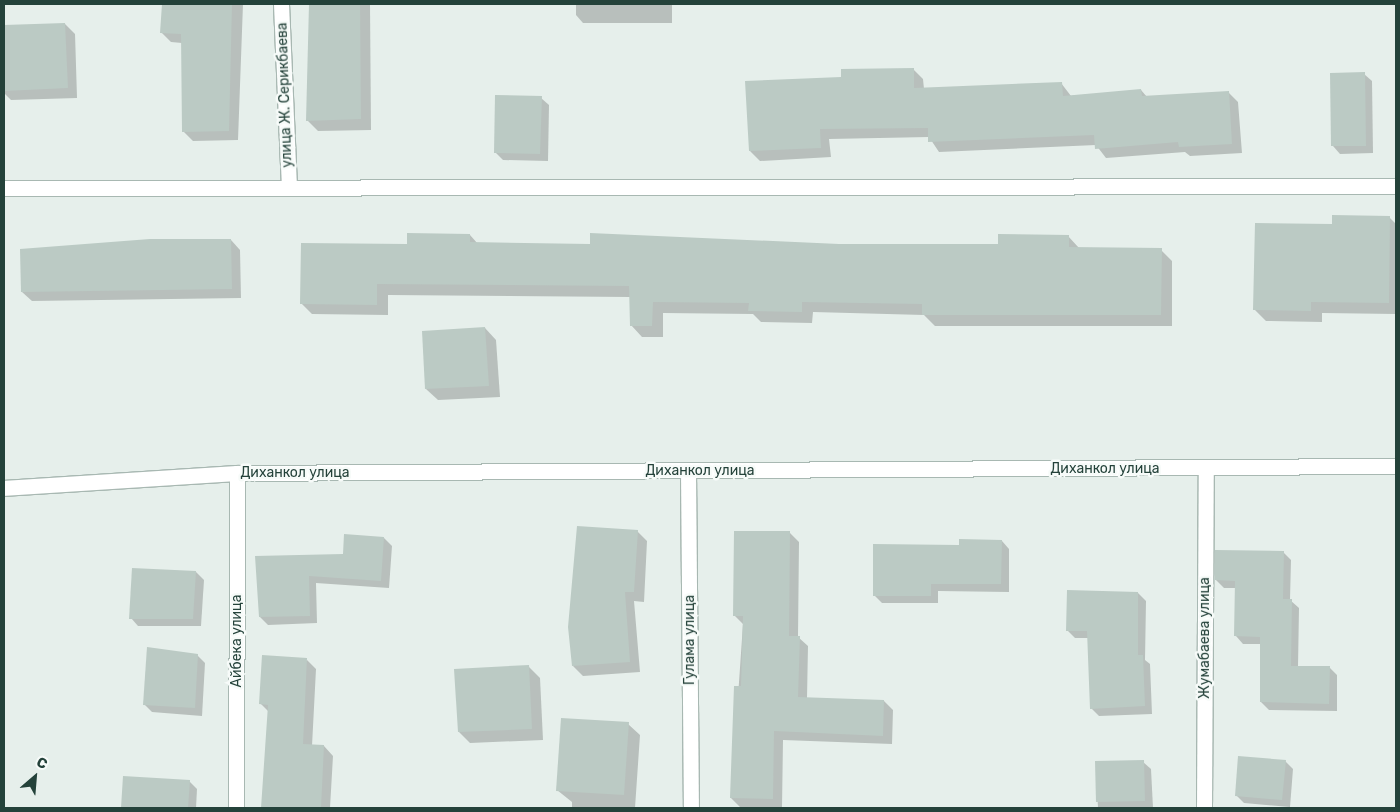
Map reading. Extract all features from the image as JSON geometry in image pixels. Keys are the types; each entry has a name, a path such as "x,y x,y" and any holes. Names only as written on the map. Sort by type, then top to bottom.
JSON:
{"street":[{"name":"улица Ж. Серикбаева","path":"281,4 289,186"},
{"path":"4,188 289,186 1396,186"},
{"name":"Диханкол улица","path":"4,488 237,473 1396,466"},
{"name":"Жумабаева улица","path":"1204,808 1206,468"},
{"name":"Гулама улица","path":"688,471 691,808"},
{"name":"Айбека улица","path":"236,808 237,473"}],"building":[{"path":"162,4 232,4 229,131 182,132 181,34 160,33"},
{"path":"309,4 360,4 361,119 306,121"},
{"path":"65,23 68,88 4,91 4,25"},
{"path":"914,68 914,88 1062,82 1063,96 1141,89 1142,96 1229,91 1232,144 1179,147 1178,142 1095,149 1094,135 928,142 928,128 820,129 821,148 749,151 745,81 841,77 841,69"},
{"path":"1365,72 1366,146 1331,146 1330,73"},
{"path":"495,95 542,96 540,154 494,153"},
{"path":"1332,215 1390,216 1389,303 1311,302 1311,311 1253,310 1255,223 1332,224"},
{"path":"407,233 470,234 470,242 590,244 590,233 839,244 998,244 998,234 1069,235 1069,247 1162,248 1161,315 922,315 922,304 802,302 802,312 748,311 749,303 653,302 652,326 630,326 629,286 377,284 377,305 300,304 301,243 407,244"},
{"path":"150,239 231,239 232,289 21,292 20,249"},
{"path":"485,327 489,386 425,389 422,331"},
{"path":"577,526 638,530 634,592 625,592 630,662 572,666 568,627"},
{"path":"734,531 790,531 789,636 800,636 798,697 884,700 883,736 774,731 773,799 730,798 734,686 741,686 743,616 733,616"},
{"path":"344,534 384,537 381,581 309,576 310,616 259,617 255,556 343,554"},
{"path":"959,539 1002,540 1001,584 931,584 931,596 873,596 873,544 959,545"},
{"path":"1215,550 1284,551 1283,599 1292,599 1291,666 1330,666 1329,704 1260,702 1260,637 1234,636 1235,581 1215,580"},
{"path":"132,568 196,571 193,619 129,619"},
{"path":"1067,590 1138,592 1138,655 1143,655 1145,706 1090,709 1087,631 1066,631"},
{"path":"147,647 198,654 195,708 143,705"},
{"path":"262,655 307,658 303,744 324,745 321,808 261,808 268,705 259,704"},
{"path":"529,665 532,729 458,732 454,669"},
{"path":"561,718 629,722 624,795 556,791"},
{"path":"1238,756 1286,760 1282,800 1235,796"},
{"path":"1144,760 1145,801 1096,802 1095,761"},
{"path":"123,776 190,780 188,808 121,808"}]}
